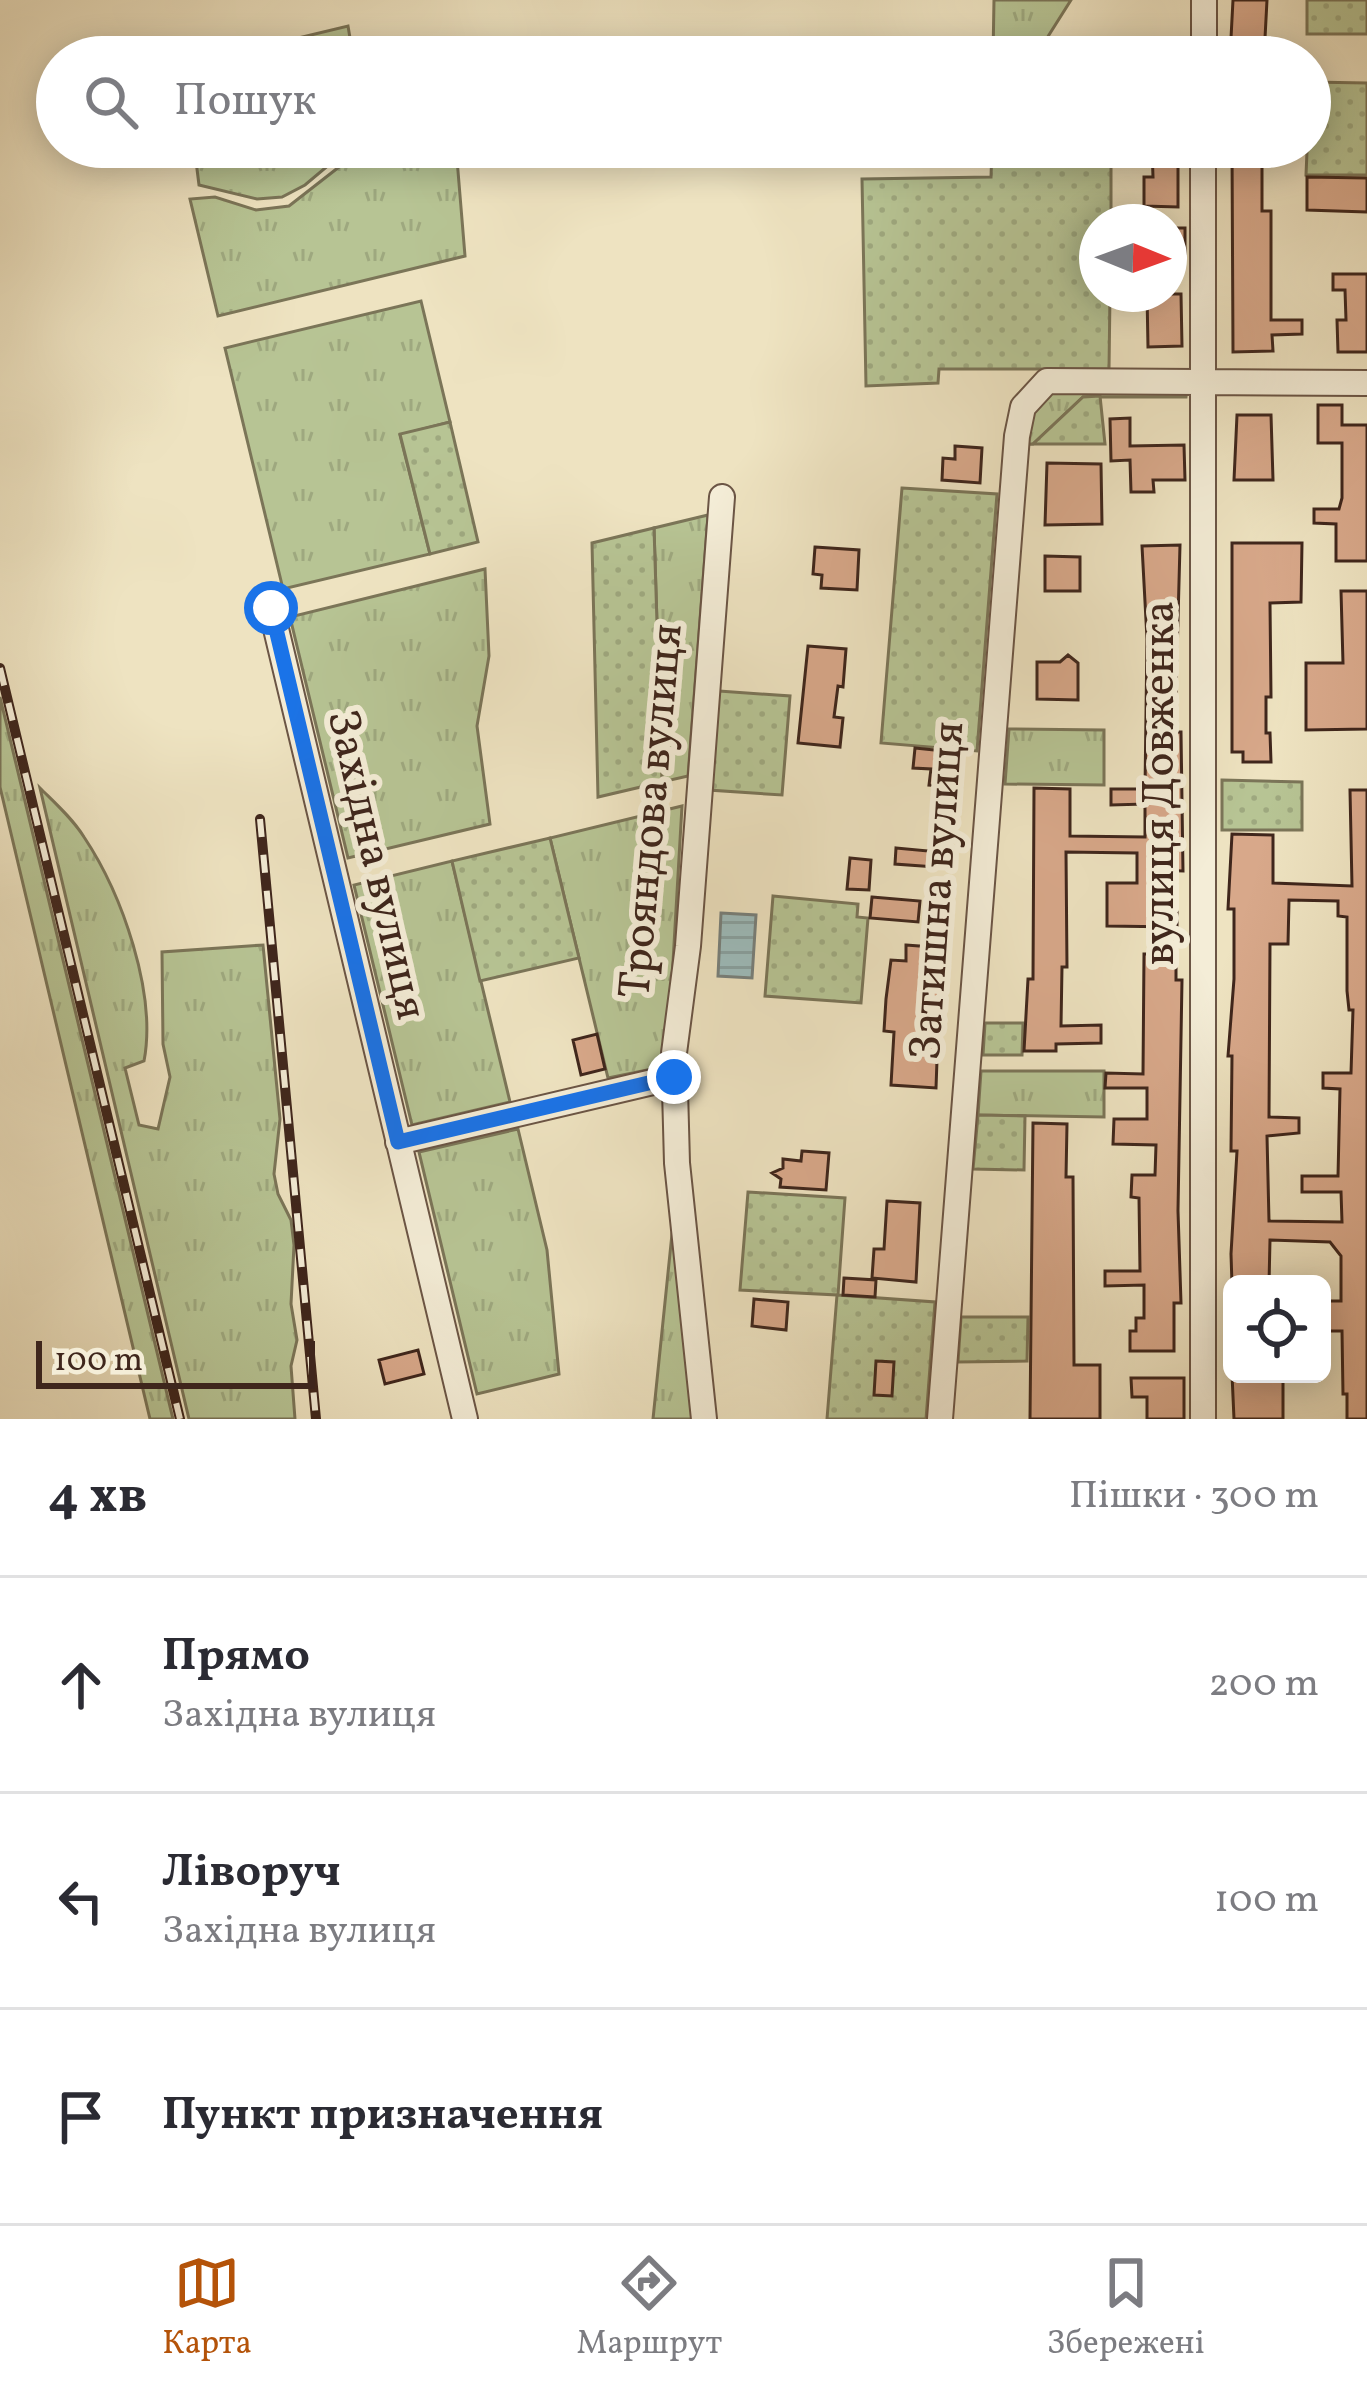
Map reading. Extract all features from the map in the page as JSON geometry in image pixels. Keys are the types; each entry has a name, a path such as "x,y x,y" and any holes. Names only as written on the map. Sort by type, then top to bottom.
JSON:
{"street":[{"path":"1204,0 1204,36"},
{"name":"вулиця Довженка","path":"1203,1419 1204,168"},
{"name":"Затишна вулиця","path":"940,1419 1017,427 1028,398 1047,381 1203,382"},
{"path":"1203,382 1367,382"},
{"name":"Трояндова вулиця","path":"704,1419 677,1163 674,1077 722,497"},
{"name":"Західна вулиця","path":"271,608 465,1419"},
{"path":"398,1142 674,1077"}],"green space":[{"path":"994,0 1071,0 1048,36 993,36"},
{"path":"1307,0 1367,0 1367,34 1307,34"},
{"path":"348,26 350,36 306,36"},
{"path":"1331,82 1367,83 1367,175 1306,175 1306,168 1331,168"},
{"path":"197,168 325,168 282,197 257,199 199,185"},
{"path":"338,168 458,168 465,256 218,316 190,199 215,197 256,210 289,206"},
{"path":"991,168 1111,168 1111,204 1079,204 1079,312 1110,312 1109,369 939,369 938,383 866,386 862,179 991,177"},
{"path":"421,301 450,422 400,435 430,554 283,589 225,348"},
{"path":"1187,388 1186,397 1083,397 1033,444 1026,444 1031,411 1052,389"},
{"path":"1100,396 1105,444 1033,444 1083,397"},
{"path":"450,422 478,542 430,554 400,434"},
{"path":"902,488 997,494 977,751 881,743"},
{"path":"708,515 688,776 662,782 654,528"},
{"path":"654,528 662,782 598,797 592,543"},
{"path":"485,569 489,656 477,726 490,824 348,858 290,617"},
{"path":"719,691 790,696 782,795 709,790"},
{"path":"0,697 173,1419 150,1419 0,787"},
{"path":"1009,729 1104,730 1104,785 1005,784"},
{"path":"1222,780 1302,782 1302,830 1222,830"},
{"path":"40,788 74,823 98,860 133,945 147,1034 144,1061 125,1068 139,1125 158,1129 170,1077 163,1044 162,952 263,945 280,1119 274,1174 291,1220 294,1245 291,1304 297,1340 291,1366 295,1419 189,1419"},
{"path":"682,806 667,1066 608,1078 550,838"},
{"path":"550,838 579,958 480,981 452,861"},
{"path":"452,861 510,1102 412,1125 354,885"},
{"path":"773,896 858,904 857,917 868,918 861,1003 765,996"},
{"path":"985,1023 1023,1023 1022,1055 983,1055"},
{"path":"981,1071 1104,1071 1104,1117 978,1115"},
{"path":"978,1115 1025,1116 1024,1170 973,1169"},
{"path":"518,1129 547,1250 559,1374 477,1394 419,1152"},
{"path":"748,1192 845,1198 838,1295 935,1302 926,1419 827,1419 837,1295 740,1290"},
{"path":"675,1217 695,1419 653,1419 672,1234"},
{"path":"961,1317 1028,1317 1027,1361 958,1362"}],"water":[{"path":"721,913 756,915 752,978 718,976"}],"building":[{"path":"1233,0 1267,0 1265,36 1231,36"},
{"path":"1153,168 1178,168 1178,204 1144,204 1144,177 1153,177"},
{"path":"1232,168 1262,168 1262,211 1271,211 1271,320 1302,320 1302,334 1272,335 1273,351 1233,352"},
{"path":"1307,177 1367,178 1367,212 1307,210"},
{"path":"1333,274 1367,274 1367,352 1338,352 1337,320 1346,320 1345,290 1333,290"},
{"path":"1147,312 1181,312 1182,346 1148,347"},
{"path":"1318,405 1342,405 1342,425 1367,425 1367,561 1336,561 1336,524 1314,523 1314,509 1339,509 1342,498 1342,443 1318,443"},
{"path":"1237,415 1271,415 1273,480 1234,480"},
{"path":"1130,418 1130,446 1184,445 1185,480 1153,480 1154,492 1131,492 1130,460 1111,461 1110,419"},
{"path":"955,446 982,448 980,483 942,480 943,458 955,459"},
{"path":"1047,463 1101,464 1102,524 1045,525"},
{"path":"1232,543 1302,543 1301,602 1270,603 1271,697 1266,697 1266,733 1270,733 1271,762 1243,762 1243,752 1232,752"},
{"path":"1180,545 1175,732 1181,732 1183,871 1151,870 1151,912 1177,912 1177,927 1107,926 1107,883 1137,883 1137,853 1066,852 1067,967 1062,967 1061,1026 1101,1025 1101,1043 1056,1044 1056,1051 1024,1051 1028,979 1033,979 1034,788 1070,789 1070,836 1145,837 1145,804 1111,805 1111,789 1145,789 1147,639 1142,546"},
{"path":"815,547 859,550 857,590 821,588 822,575 813,574"},
{"path":"1045,556 1080,557 1080,591 1045,591"},
{"path":"1341,591 1367,591 1367,729 1306,730 1306,663 1343,663"},
{"path":"808,646 846,649 843,687 838,686 834,717 843,718 840,747 798,743"},
{"path":"1068,655 1078,663 1078,700 1037,699 1037,662 1060,662"},
{"path":"915,748 963,753 961,776 945,774 944,786 929,785 931,769 913,768"},
{"path":"1350,790 1367,790 1367,1419 1347,1419 1342,1331 1331,1331 1331,1301 1341,1301 1341,1256 1330,1242 1270,1240 1269,1275 1232,1275 1237,1151 1231,1151 1232,1056 1228,1056 1234,979 1234,909 1228,909 1232,834 1273,835 1273,883 1352,886","holes":["1289,900 1338,901 1338,916 1347,917 1347,991 1349,1010 1353,1010 1351,1073 1323,1073 1323,1088 1340,1089 1338,1176 1302,1176 1302,1192 1341,1192 1342,1222 1269,1221 1267,1136 1299,1133 1299,1118 1269,1117 1270,944 1288,944"]},
{"path":"896,848 950,853 949,868 895,864"},
{"path":"850,858 871,860 869,890 847,889"},
{"path":"872,897 920,901 918,922 870,918"},
{"path":"906,945 945,948 936,1088 891,1085 894,1032 884,1031 886,999 891,960 906,961"},
{"path":"1144,954 1176,954 1176,980 1182,980 1181,1303 1174,1303 1174,1351 1130,1351 1130,1331 1136,1331 1136,1318 1144,1318 1144,1285 1105,1286 1105,1271 1140,1271 1139,1198 1131,1197 1132,1175 1155,1175 1156,1145 1113,1144 1114,1119 1147,1119 1147,1088 1105,1088 1106,1073 1143,1074"},
{"path":"597,1034 605,1069 581,1075 573,1040"},
{"path":"1033,1123 1067,1124 1066,1177 1073,1177 1074,1365 1100,1365 1100,1419 1030,1419"},
{"path":"802,1151 829,1153 826,1190 780,1187 781,1179 772,1173 783,1168 783,1159 801,1161"},
{"path":"887,1201 920,1203 916,1282 872,1278 874,1249 884,1249"},
{"path":"844,1278 876,1280 875,1297 843,1295"},
{"path":"754,1299 788,1302 786,1330 752,1326"},
{"path":"418,1350 424,1374 385,1384 379,1360"},
{"path":"876,1361 894,1362 892,1396 874,1395"},
{"path":"1131,1378 1184,1378 1184,1419 1147,1419 1147,1397 1132,1397"},
{"path":"1232,1383 1283,1383 1283,1419 1234,1419"}],"railway":[{"path":"0,668 180,1419"},
{"path":"260,819 316,1419"}],"route":[{"path":"271,608 398,1142 674,1077"}]}
